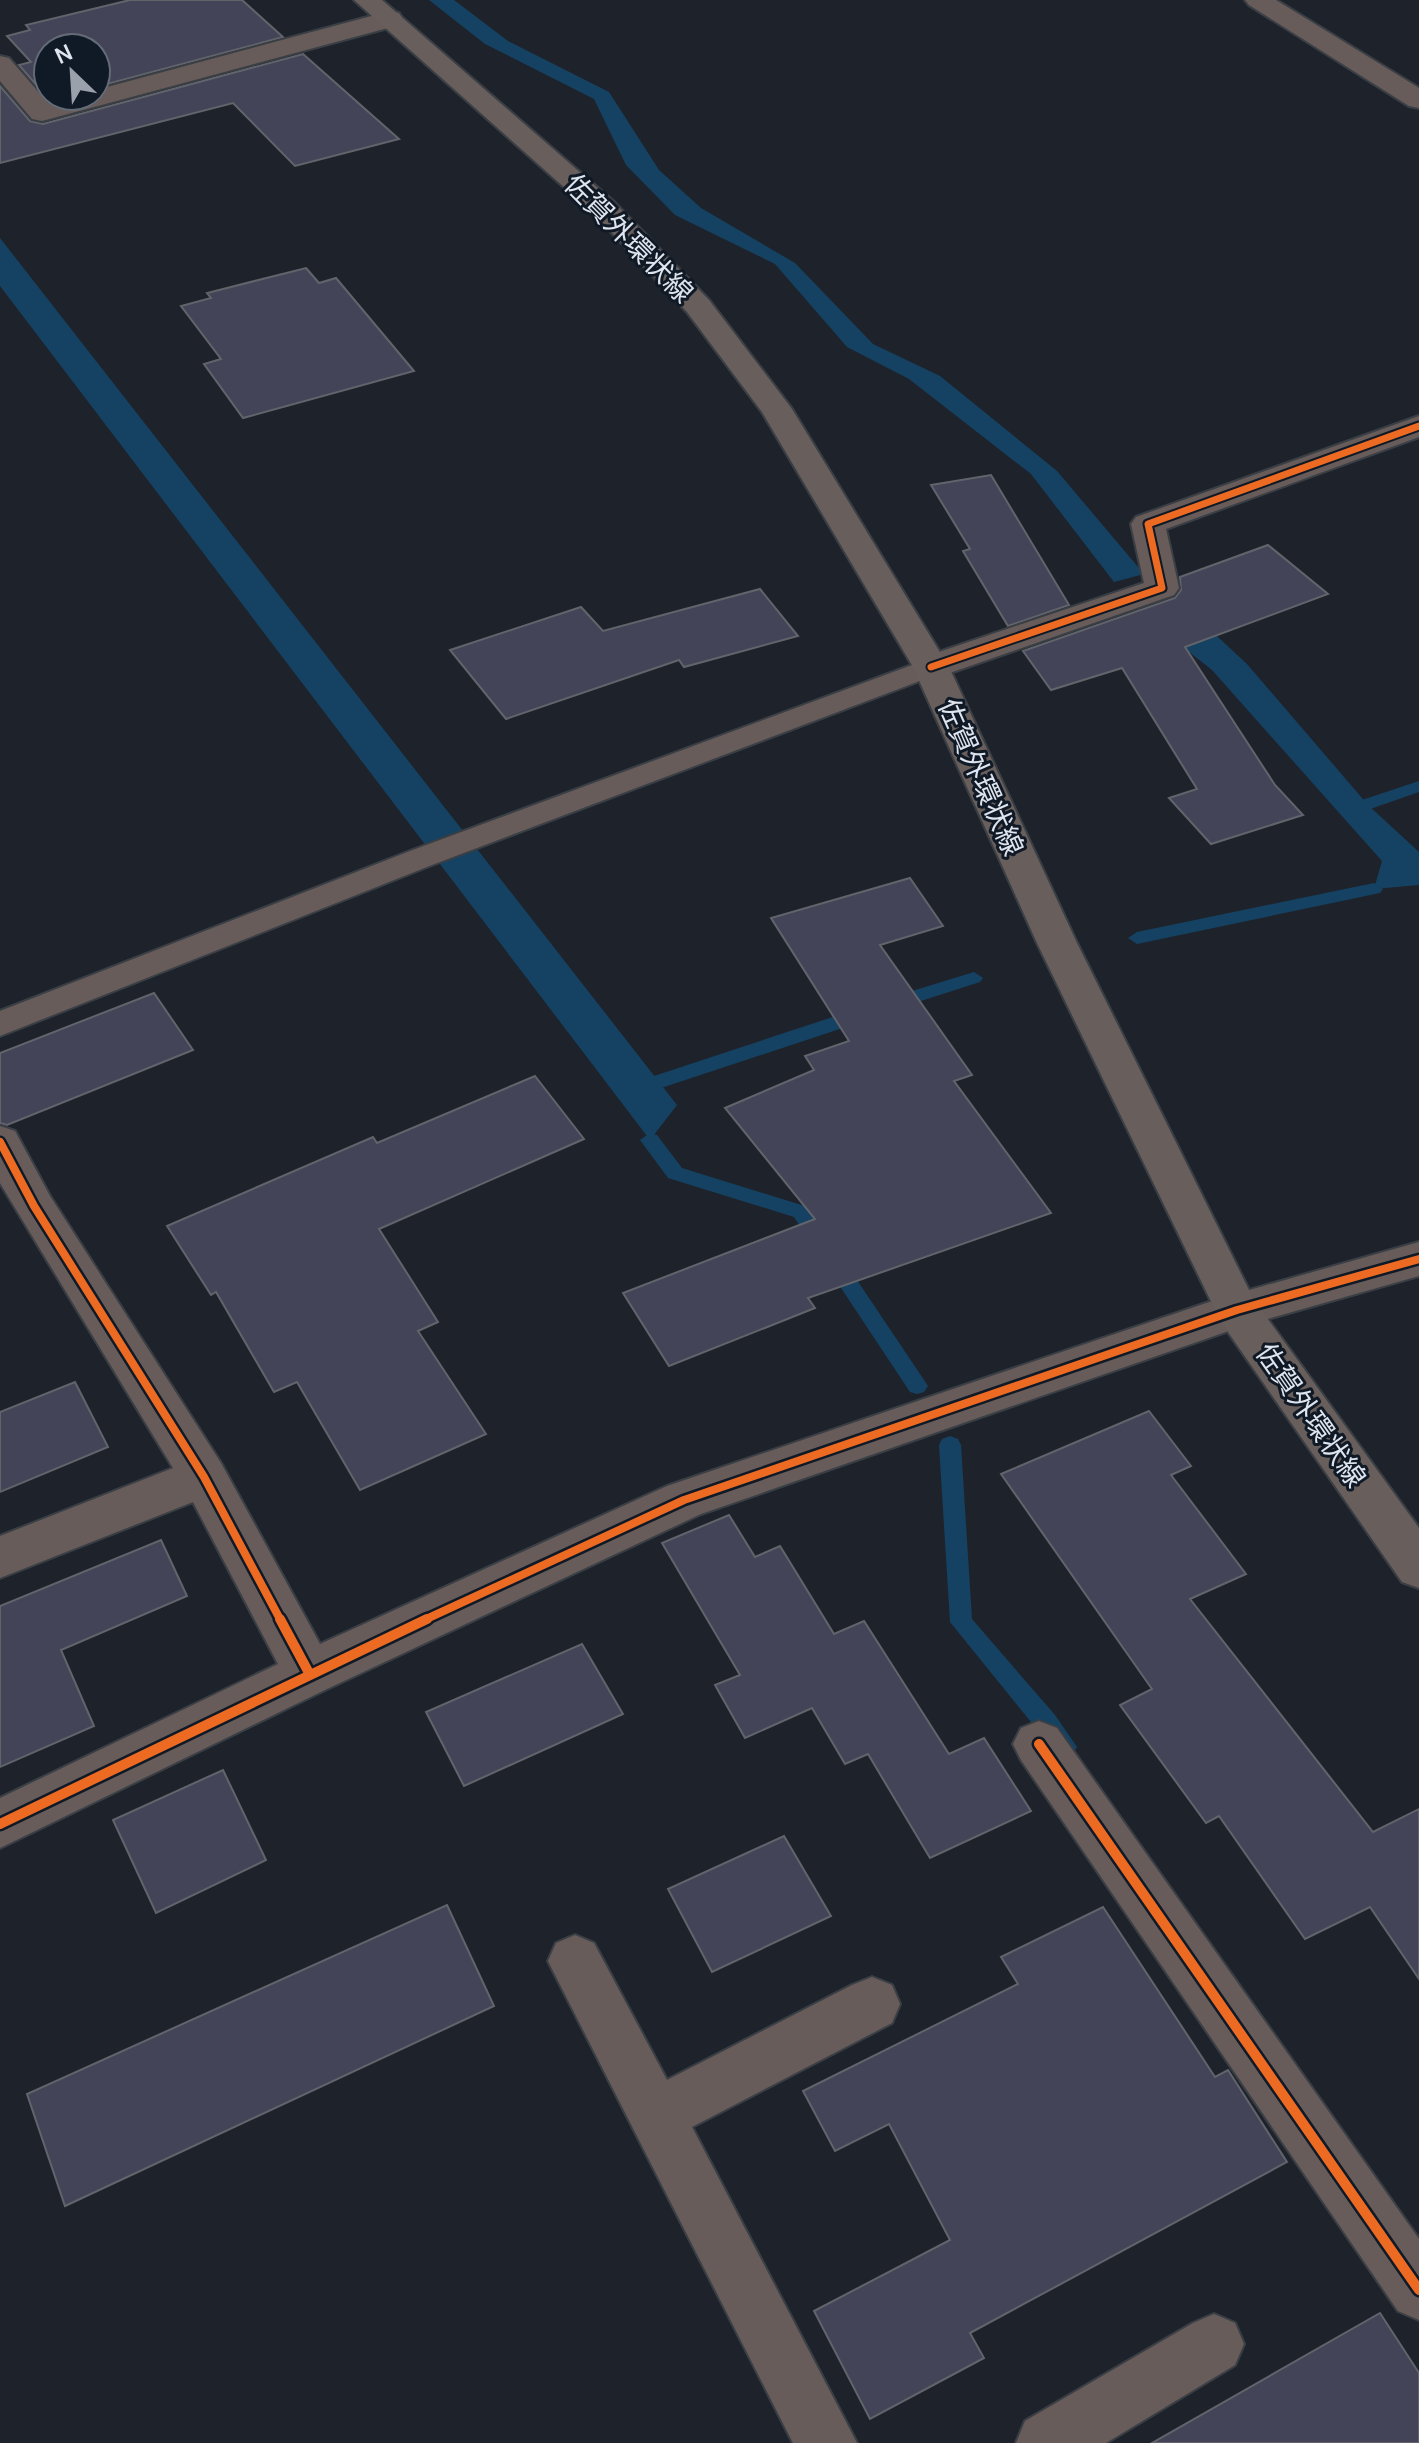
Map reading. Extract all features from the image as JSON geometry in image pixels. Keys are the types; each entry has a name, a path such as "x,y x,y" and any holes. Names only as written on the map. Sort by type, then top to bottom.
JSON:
{"main road":[{"name":"佐賀外環状線","path":"379,10 603,207 698,306 776,409 931,667 1057,943 1237,1310 1419,1567"}],"street":[{"path":"1258,0 1419,100"},
{"path":"0,64 42,113 379,10"},
{"path":"931,667 1162,588 1148,524 1419,426"},
{"path":"0,1142 34,1206 204,1477 309,1673"},
{"path":"0,1824 309,1673 684,1500 1237,1310 1419,1259"},
{"path":"0,1557 204,1477"},
{"path":"1039,1744 1419,2290"},
{"path":"575,1961 826,2443"},
{"path":"656,2116 872,2004"},
{"path":"1047,2443 1214,2344"}],"lane":[{"path":"0,1024 421,858 931,667"}],"water":[{"path":"429,0 454,0 508,41 609,92 659,170 701,208 795,263 873,344 940,376 1057,471 1144,574 1114,582 1031,474 909,379 847,347 775,264 675,215 626,165 594,99 485,44"},
{"path":"0,238 677,1105 650,1140 0,286"},
{"path":"1179,601 1247,664 1368,805 1419,852 1419,885 1374,889 1382,861 1212,670 1142,615"}],"building":[{"path":"130,0 242,0 283,37 112,83 112,32 32,32 32,80 19,65 31,62 7,36 30,30 26,25"},
{"path":"303,54 399,139 295,166 233,103 0,163 0,86 30,121 43,124 88,112 112,112 112,105"},
{"path":"306,268 319,283 336,278 414,371 243,418 204,364 221,359 181,306 211,298 207,293"},
{"path":"991,475 1069,605 1008,626 963,551 970,549 931,485"},
{"path":"1268,545 1328,594 1185,647 1275,785 1303,815 1211,844 1169,798 1197,789 1122,668 1051,690 1023,651 1175,598 1181,590 1180,577"},
{"path":"760,589 798,636 684,667 679,660 506,719 450,650 581,607 603,631"},
{"path":"910,878 943,926 880,945 972,1075 954,1081 1051,1213 808,1298 815,1308 669,1366 623,1293 815,1219 725,1108 814,1070 805,1056 849,1041 771,918"},
{"path":"154,993 193,1050 7,1125 0,1123 0,1053"},
{"path":"535,1076 584,1139 379,1229 438,1322 418,1331 486,1434 360,1490 297,1382 274,1392 216,1292 211,1295 167,1226 373,1137 377,1143"},
{"path":"75,1382 108,1447 0,1492 0,1412"},
{"path":"1149,1411 1191,1466 1171,1475 1246,1574 1190,1599 1373,1832 1419,1809 1419,1979 1370,1907 1305,1939 1219,1816 1206,1823 1120,1705 1152,1689 1001,1474"},
{"path":"729,1515 755,1557 780,1546 834,1634 864,1621 949,1754 984,1738 1031,1811 930,1858 868,1754 845,1764 812,1708 745,1738 715,1685 740,1675 662,1543"},
{"path":"161,1540 187,1596 61,1650 94,1726 0,1767 0,1606"},
{"path":"582,1644 623,1714 464,1786 426,1712"},
{"path":"223,1770 266,1860 156,1913 113,1820"},
{"path":"784,1836 831,1916 712,1972 668,1889"},
{"path":"447,1905 494,2006 65,2206 27,2094"},
{"path":"1103,1907 1215,2077 1228,2070 1287,2162 970,2333 984,2358 870,2419 814,2311 950,2240 889,2124 835,2151 803,2091 1018,1984 1001,1957"},
{"path":"1380,2313 1419,2373 1419,2443 1152,2443"}],"waterway":[{"path":"1353,809 1419,786"},
{"path":"1137,938 1374,889"},
{"path":"893,1004 974,978"},
{"path":"658,1082 863,1014"},
{"path":"650,1140 675,1173 801,1212 917,1386"},
{"path":"950,1445 961,1622 1065,1747"}],"cycle path":[{"path":"931,667 1162,588 1148,524 1419,426"},
{"path":"0,1142 34,1206 204,1477 309,1673"},
{"path":"0,1824 309,1673 684,1500 1237,1310 1419,1259"},
{"path":"1039,1744 1419,2290"}]}
